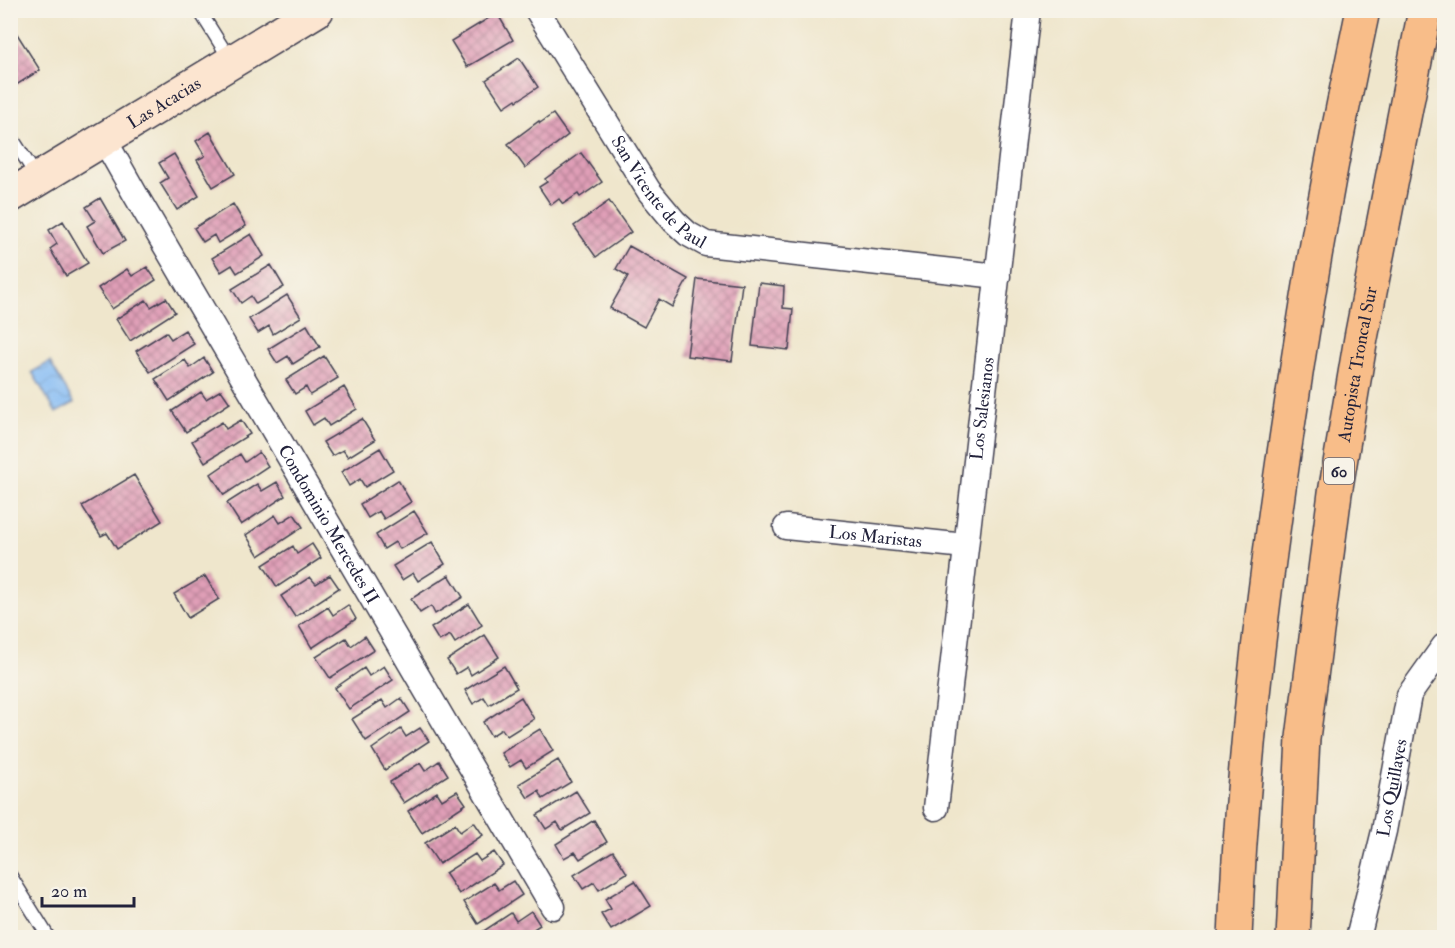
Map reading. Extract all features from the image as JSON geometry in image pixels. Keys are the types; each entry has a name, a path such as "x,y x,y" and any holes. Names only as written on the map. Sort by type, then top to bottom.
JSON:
{"highway":[{"path":"1235,938 1238,864 1251,713 1271,545 1293,388 1323,208 1363,10"},
{"name":"Autopista Troncal Sur","path":"1293,938 1303,738 1335,493 1360,338 1425,10"}],"street":[{"name":"Las Acacias","path":"10,196 317,10"},
{"name":"San Vicente de Paul","path":"537,10 649,191 688,234 706,244 998,276"},
{"name":"Los Salesianos","path":"936,808 1028,10"},
{"name":"Condominio Mercedes II","path":"104,139 553,907"},
{"name":"Los Maristas","path":"786,527 965,546"},
{"name":"Los Quillayes","path":"1358,938 1384,831 1409,695 1444,646"}],"lane":[{"path":"199,10 231,62"},
{"path":"10,135 38,179"},
{"path":"10,875 49,938"}],"water":[{"path":"50,362 74,403 56,413 32,372"}],"building":[{"path":"497,13 513,40 467,67 451,41"},
{"path":"12,26 40,70 10,89 10,27"},
{"path":"519,58 538,87 504,107 486,80"},
{"path":"553,114 568,135 525,168 508,144 539,121 540,123"},
{"path":"210,132 235,174 213,187 197,160 205,156 196,141"},
{"path":"581,153 602,182 580,197 578,194 563,204 559,199 551,205 539,187 547,182 545,179"},
{"path":"174,154 199,196 177,210 160,183 168,178 159,163"},
{"path":"100,198 125,241 103,253 87,226 95,221 86,207"},
{"path":"609,201 631,232 596,257 574,226"},
{"path":"233,204 246,226 218,243 214,235 203,242 194,228"},
{"path":"63,221 88,263 66,276 50,249 57,244 49,230"},
{"path":"251,234 264,256 237,273 232,265 221,272 212,258"},
{"path":"629,246 688,279 672,307 659,299 644,327 610,308 628,276 616,269"},
{"path":"271,265 284,287 256,304 251,296 241,303 232,289"},
{"path":"147,267 156,280 112,309 98,288 127,269 132,276"},
{"path":"697,279 742,284 732,361 687,356"},
{"path":"759,283 784,286 783,308 793,309 789,350 752,346"},
{"path":"287,295 301,317 273,334 269,326 258,333 249,319"},
{"path":"166,298 175,312 130,341 116,319 146,300 151,307"},
{"path":"307,325 320,347 293,364 288,356 277,363 268,349"},
{"path":"185,330 194,344 150,372 136,351 166,332 171,339"},
{"path":"324,356 338,378 310,395 306,387 295,394 286,380"},
{"path":"204,358 213,372 169,401 155,379 185,360 190,368"},
{"path":"344,387 357,409 329,426 324,418 313,425 305,411"},
{"path":"221,390 230,403 186,432 172,411 201,392 206,399"},
{"path":"362,419 375,440 348,457 343,450 332,456 323,442"},
{"path":"241,420 250,434 205,462 192,441 222,422 226,429"},
{"path":"380,448 393,470 365,487 360,479 349,486 341,472"},
{"path":"259,452 268,466 224,495 211,474 240,454 245,462"},
{"path":"134,475 162,521 117,549 107,533 101,536 82,506"},
{"path":"398,480 411,502 384,519 379,511 368,518 360,504"},
{"path":"277,482 285,496 241,525 227,503 257,484 262,491"},
{"path":"414,511 428,533 400,549 395,542 384,549 376,535"},
{"path":"294,514 303,527 259,556 246,535 275,515 280,523"},
{"path":"432,542 445,564 418,581 413,573 402,580 393,566"},
{"path":"312,544 321,558 277,587 263,565 293,546 297,554"},
{"path":"330,575 339,588 295,617 281,596 310,577 316,584"},
{"path":"449,575 463,597 435,614 431,606 420,613 411,599"},
{"path":"205,576 219,599 188,618 174,594"},
{"path":"469,604 482,625 455,643 450,635 439,641 431,628"},
{"path":"348,605 356,619 312,648 299,626 328,607 333,615"},
{"path":"485,635 499,657 471,675 467,667 456,674 447,660"},
{"path":"365,636 374,650 330,678 316,657 346,638 351,646"},
{"path":"384,666 393,680 349,709 335,688 364,668 369,676"},
{"path":"504,666 517,688 489,705 484,697 473,704 465,690"},
{"path":"521,697 534,719 507,736 502,729 491,736 483,722"},
{"path":"401,698 410,712 366,741 352,719 382,700 387,708"},
{"path":"420,728 429,741 385,770 372,749 401,729 406,737"},
{"path":"540,729 553,751 526,768 521,760 510,767 501,753"},
{"path":"558,760 571,782 543,799 539,791 528,798 519,784"},
{"path":"439,761 448,775 404,803 390,782 420,763 425,771"},
{"path":"457,791 466,804 422,833 408,811 437,792 442,800"},
{"path":"576,791 590,813 562,830 557,822 546,829 537,815"},
{"path":"594,820 607,842 580,859 575,852 564,858 556,844"},
{"path":"474,822 483,835 439,864 425,843 455,824 460,832"},
{"path":"613,851 627,873 599,890 594,882 583,889 574,875"},
{"path":"494,852 503,865 459,894 445,873 475,854 480,861"},
{"path":"513,881 522,895 478,924 464,902 494,883 499,890"},
{"path":"635,881 651,906 611,930 601,914 611,909 605,899"},
{"path":"531,911 540,925 520,938 485,938 482,932 511,913 516,921"}]}
